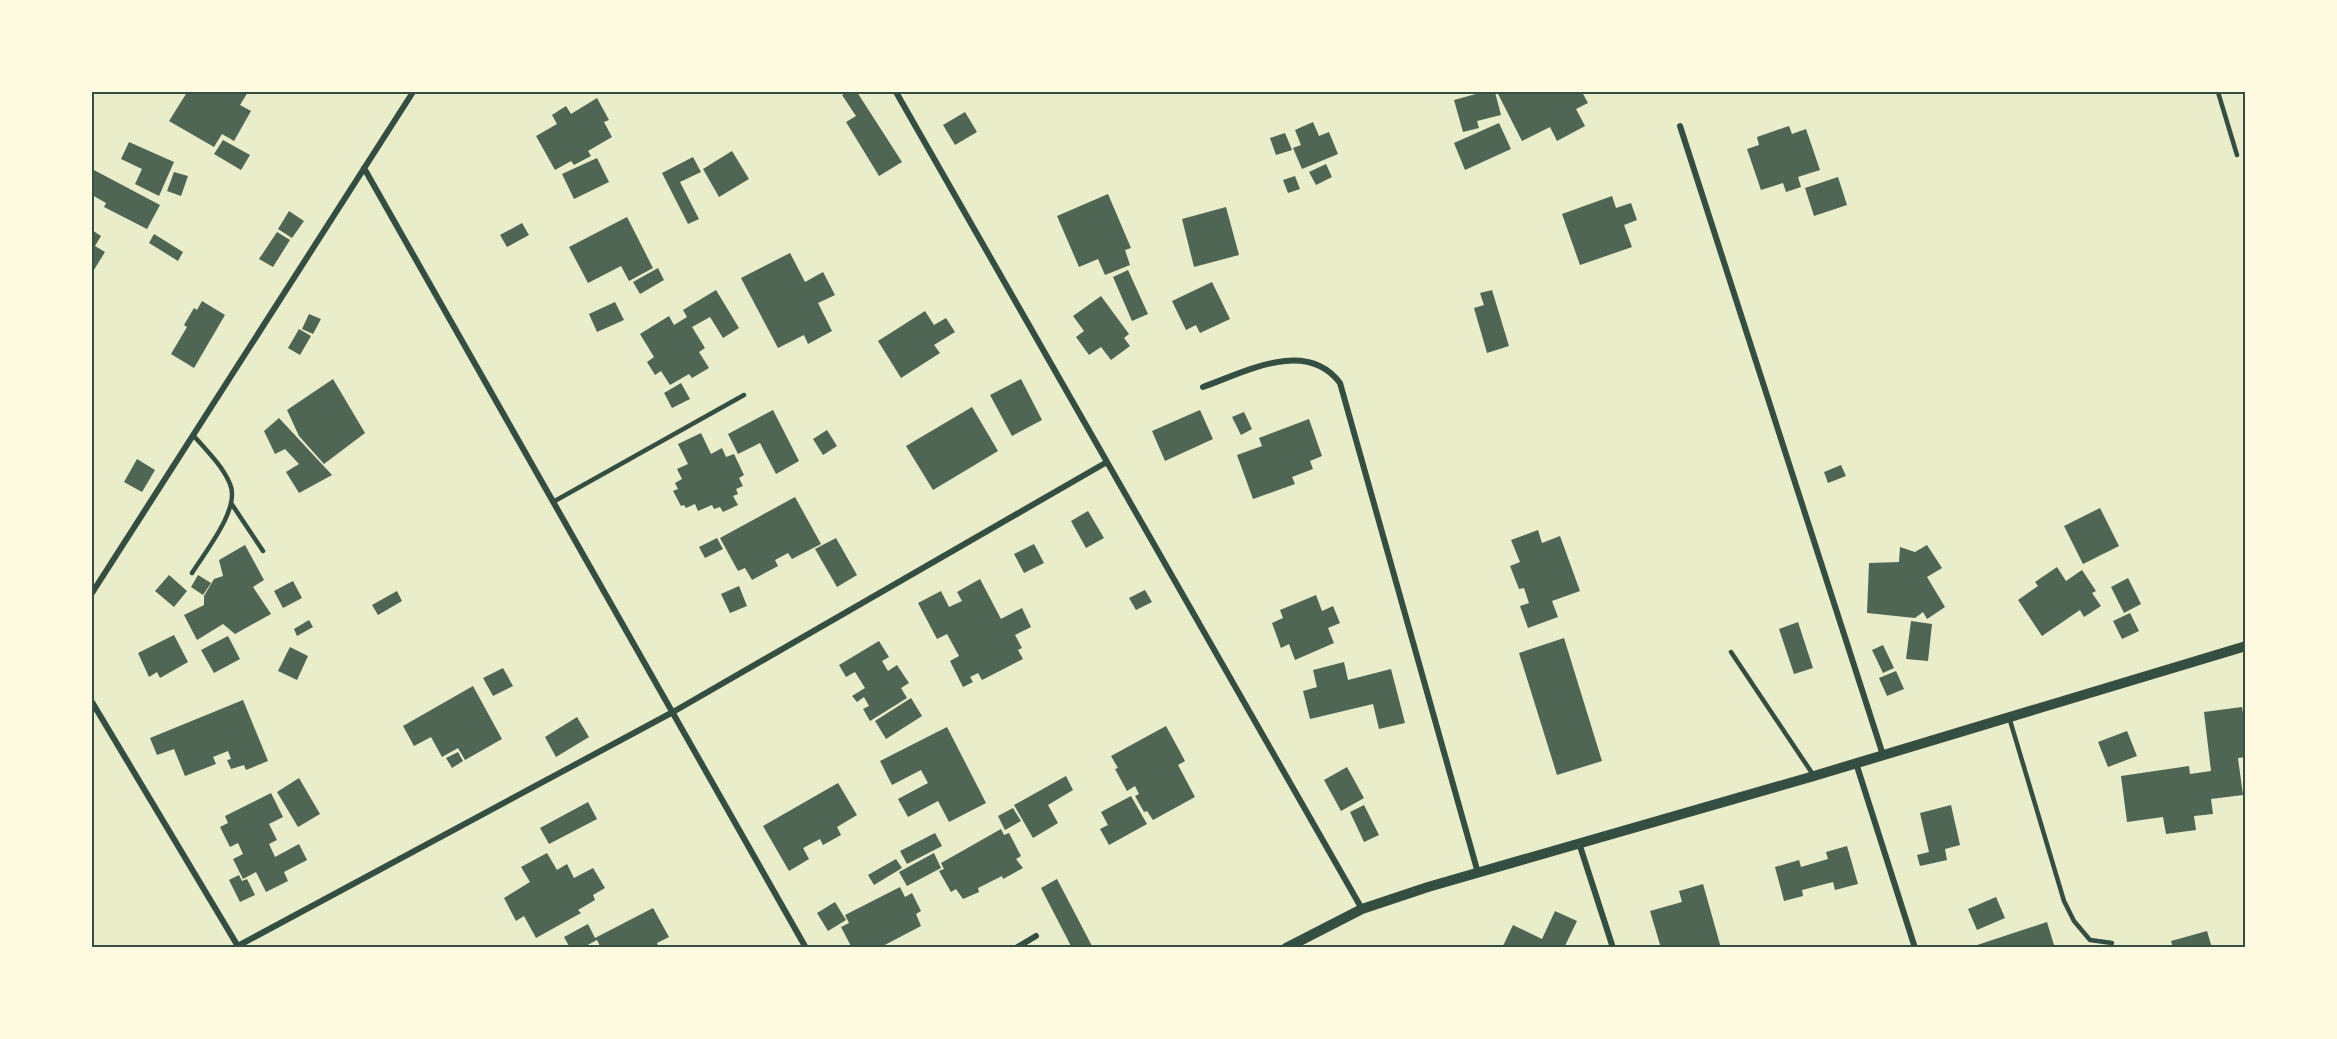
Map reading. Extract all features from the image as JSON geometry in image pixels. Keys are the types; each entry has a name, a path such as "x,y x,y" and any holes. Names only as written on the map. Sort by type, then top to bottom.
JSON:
{"street":[{"path":"92,593 413,92"},
{"path":"896,92 1362,909"},
{"path":"1680,126 1883,755"},
{"path":"364,168 806,948"},
{"path":"1203,387 1290,360 1321,365 1332,372 1340,383 1478,873"},
{"path":"92,702 237,947 674,712 1107,462"},
{"path":"1286,948 1362,909 2246,646"},
{"path":"1856,763 1915,948"},
{"path":"1579,843 1613,948"},
{"path":"1016,948 1036,936"}],"lane":[{"path":"2218,92 2237,155"},
{"path":"553,502 744,395"},
{"path":"192,573 227,517 231,503 231,486 217,462 193,435"},
{"path":"231,503 263,551"},
{"path":"1731,652 1814,776"},
{"path":"2009,717 2064,901 2074,921 2090,940 2112,943"}],"building":[{"path":"181,92 248,92 240,105 251,111 234,141 222,134 214,147 169,121 186,94"},
{"path":"857,92 902,162 879,176 846,122 856,116 842,95"},
{"path":"1483,92 1495,92 1501,115 1477,121 1479,128 1463,132 1454,100"},
{"path":"1497,92 1582,92 1588,103 1576,109 1585,126 1557,141 1550,127 1522,141"},
{"path":"597,98 609,120 604,122 612,137 588,151 591,156 574,165 571,161 555,170 536,136 557,124 552,115 566,106 571,114"},
{"path":"965,112 977,132 955,145 943,125"},
{"path":"1313,122 1319,136 1329,132 1338,154 1302,169 1293,148 1301,145 1295,130"},
{"path":"1499,123 1511,149 1465,170 1454,143"},
{"path":"1789,126 1792,134 1806,129 1820,170 1798,177 1801,187 1786,192 1783,183 1761,190 1747,149 1759,145 1757,137"},
{"path":"1285,133 1292,150 1276,155 1270,138"},
{"path":"223,140 250,155 241,170 214,154"},
{"path":"129,142 174,162 159,196 135,184 142,169 121,159"},
{"path":"732,151 749,179 719,197 703,169"},
{"path":"693,157 701,172 680,182 699,219 688,224 662,173"},
{"path":"597,158 609,182 574,199 562,174"},
{"path":"1326,164 1332,177 1316,185 1309,172"},
{"path":"92,169 160,205 147,229 104,207 106,203 92,195"},
{"path":"174,172 188,176 181,196 167,191"},
{"path":"1295,176 1300,189 1288,193 1283,180"},
{"path":"1838,177 1847,205 1814,216 1805,188"},
{"path":"1108,194 1131,248 1125,250 1130,265 1105,275 1098,259 1079,267 1057,216"},
{"path":"1612,196 1616,208 1631,203 1637,220 1624,225 1632,247 1580,265 1562,214"},
{"path":"1226,207 1239,255 1194,267 1182,219"},
{"path":"289,211 304,221 292,238 278,229"},
{"path":"627,217 653,268 629,281 621,266 588,283 569,247"},
{"path":"522,223 529,235 507,247 500,235"},
{"path":"92,230 101,236 95,246 105,252 92,273"},
{"path":"277,232 290,240 273,267 259,259"},
{"path":"154,234 183,252 178,261 149,243"},
{"path":"790,253 805,282 823,272 835,295 818,303 832,331 808,344 804,335 778,348 741,278"},
{"path":"658,268 664,280 640,294 633,282"},
{"path":"1128,270 1148,314 1132,321 1113,277"},
{"path":"1212,282 1230,319 1200,333 1196,325 1186,330 1172,301"},
{"path":"716,290 739,328 723,338 710,317 692,327 705,348 699,352 709,368 692,378 689,374 670,385 661,371 655,375 647,362 654,357 640,334 669,316 674,325 687,317 683,310"},
{"path":"1492,290 1509,346 1487,353 1474,308 1484,305 1480,293"},
{"path":"1101,296 1129,334 1124,338 1130,346 1111,360 1101,347 1089,355 1076,337 1084,331 1073,316"},
{"path":"202,301 225,315 194,368 171,354 187,327 184,325 194,308 197,310"},
{"path":"615,302 624,320 597,332 589,314"},
{"path":"925,311 934,325 946,318 955,332 934,345 940,353 901,378 878,341"},
{"path":"309,314 321,319 313,334 302,329"},
{"path":"299,329 311,336 300,355 288,348"},
{"path":"333,379 365,433 324,464 299,436 287,410"},
{"path":"1021,379 1042,420 1012,436 990,395"},
{"path":"681,383 690,399 672,408 664,393"},
{"path":"972,407 998,451 933,490 906,446"},
{"path":"773,410 799,461 776,474 760,443 738,454 728,434"},
{"path":"1200,410 1213,439 1165,461 1152,431"},
{"path":"1244,412 1252,429 1241,435 1232,417"},
{"path":"279,418 332,475 299,493 286,472 299,464 285,449 275,454 264,431"},
{"path":"1309,419 1322,456 1310,461 1313,469 1292,477 1295,484 1253,499 1237,455 1262,446 1259,438"},
{"path":"827,430 837,446 823,455 813,439"},
{"path":"701,433 711,454 722,448 726,457 734,454 744,475 739,478 743,486 736,489 738,494 733,496 738,505 723,512 720,507 714,509 712,505 698,511 695,504 686,508 684,505 681,506 673,491 678,489 675,483 682,479 677,469 688,464 678,444"},
{"path":"137,459 155,470 142,492 124,482"},
{"path":"1841,465 1846,476 1828,483 1824,472"},
{"path":"795,497 821,544 792,559 788,553 775,560 778,566 752,580 745,568 738,571 720,538"},
{"path":"2100,508 2119,546 2083,564 2064,526"},
{"path":"1088,511 1104,538 1086,548 1071,521"},
{"path":"1538,530 1542,543 1560,536 1580,591 1552,601 1558,617 1528,628 1520,606 1529,603 1524,588 1519,589 1510,566 1520,562 1511,540"},
{"path":"717,538 723,549 705,558 699,547"},
{"path":"836,538 857,575 837,587 815,549"},
{"path":"1034,544 1044,563 1024,573 1014,554"},
{"path":"245,545 264,580 253,587 271,614 235,634 223,624 197,640 184,615 204,605 204,596 214,579 223,576 219,560"},
{"path":"1927,545 1942,568 1927,577 1945,607 1927,619 1923,612 1915,618 1867,613 1869,563 1899,562 1900,547 1915,552"},
{"path":"2057,567 2066,581 2082,570 2096,591 2092,593 2101,606 2084,617 2080,610 2042,636 2018,600 2038,586 2035,582"},
{"path":"169,575 187,591 174,607 155,591"},
{"path":"198,575 211,583 203,595 191,587"},
{"path":"2128,578 2141,604 2124,613 2111,587"},
{"path":"980,579 1001,619 1022,608 1031,627 1015,635 1022,648 1018,650 1023,659 982,680 978,673 970,677 973,682 963,687 950,661 959,656 947,634 937,639 918,603 941,591 949,607 962,601 957,592"},
{"path":"293,581 302,598 283,608 274,591"},
{"path":"739,586 747,606 730,613 721,594"},
{"path":"1145,590 1152,602 1136,610 1129,598"},
{"path":"397,591 402,601 378,615 372,605"},
{"path":"1316,595 1322,611 1333,606 1340,623 1328,628 1334,643 1295,660 1289,644 1281,648 1272,623 1283,618 1280,610"},
{"path":"2130,613 2139,631 2122,639 2113,621"},
{"path":"309,620 313,627 297,636 294,629"},
{"path":"1911,621 1932,624 1928,661 1906,659"},
{"path":"1798,622 1813,668 1794,674 1779,629"},
{"path":"174,635 188,662 160,678 157,672 149,677 138,653"},
{"path":"228,636 240,659 214,673 201,650"},
{"path":"1564,638 1602,761 1557,775 1519,653"},
{"path":"879,641 889,657 882,661 888,671 897,665 909,683 901,688 907,698 870,721 863,709 869,706 864,697 857,702 852,696 865,688 855,672 846,677 839,665"},
{"path":"1883,645 1894,668 1883,673 1872,650"},
{"path":"290,647 308,656 297,680 278,671"},
{"path":"1344,662 1348,680 1391,669 1405,723 1379,729 1373,704 1310,719 1303,691 1317,687 1313,670"},
{"path":"503,668 513,686 493,696 483,678"},
{"path":"1896,671 1904,689 1887,696 1879,678"},
{"path":"473,686 502,739 465,760 458,748 442,757 431,737 414,746 403,726"},
{"path":"911,698 922,716 886,739 875,721"},
{"path":"243,700 268,761 246,770 244,765 231,769 227,760 231,759 228,751 213,757 216,764 185,776 174,749 157,755 150,738"},
{"path":"2242,707 2246,731 2246,757 2238,758 2243,795 2211,799 2213,814 2194,816 2196,830 2166,834 2163,817 2127,822 2121,776 2189,766 2190,774 2211,771 2204,712"},
{"path":"577,717 589,737 556,757 545,737"},
{"path":"1166,726 1185,761 1178,765 1195,797 1153,820 1147,811 1144,812 1135,796 1139,794 1135,786 1127,791 1111,756"},
{"path":"947,727 986,803 949,822 938,801 908,817 898,799 928,783 921,770 892,785 880,761"},
{"path":"2127,731 2137,756 2108,767 2098,742"},
{"path":"458,752 463,761 452,768 446,758"},
{"path":"1347,767 1364,798 1341,811 1324,780"},
{"path":"1066,776 1073,790 1048,805 1058,823 1033,838 1014,805"},
{"path":"299,778 320,814 298,827 277,792"},
{"path":"838,783 857,815 837,827 841,835 823,845 820,839 803,848 809,859 789,871 763,826"},
{"path":"271,793 283,817 269,824 277,840 269,844 275,857 299,844 307,860 284,872 288,881 266,892 256,872 243,879 233,859 243,854 238,843 230,847 220,827 228,823 225,816"},
{"path":"1131,796 1147,824 1109,845 1100,829 1108,825 1101,812"},
{"path":"588,802 597,819 549,844 540,828"},
{"path":"1364,805 1379,835 1364,842 1350,812"},
{"path":"1951,805 1960,845 1945,849 1947,860 1920,866 1917,855 1929,852 1920,813"},
{"path":"1013,808 1021,821 1005,830 998,816"},
{"path":"1001,829 1004,835 1009,833 1021,856 1016,859 1023,868 1003,879 1002,876 978,888 979,892 963,899 956,889 951,892 939,871 944,869 941,863"},
{"path":"935,833 942,846 907,864 900,851"},
{"path":"1847,846 1858,884 1835,890 1833,882 1802,890 1803,896 1784,901 1775,867 1799,860 1801,867 1828,859 1826,852"},
{"path":"547,853 557,870 567,864 574,878 593,868 605,888 593,895 595,900 578,910 581,913 536,938 524,916 516,921 504,898 530,882 521,867"},
{"path":"934,853 941,868 907,886 899,872"},
{"path":"896,859 902,868 874,885 868,875"},
{"path":"239,875 242,881 247,879 255,895 240,902 229,880"},
{"path":"1057,879 1092,946 1089,948 1072,948 1041,888"},
{"path":"1703,884 1721,948 1661,948 1650,911 1682,902 1679,891"},
{"path":"900,887 905,897 912,893 921,911 916,914 921,926 879,948 852,948 841,927 849,923 845,915"},
{"path":"1996,897 2005,918 1977,930 1968,909"},
{"path":"835,902 846,920 828,931 817,913"},
{"path":"653,908 669,937 657,943 659,948 601,948 597,940 582,948 570,948 564,937 588,924 595,938"},
{"path":"1555,911 1577,921 1564,948 1502,948 1513,925 1542,939"},
{"path":"2047,922 2054,945 2046,948 1968,948"},
{"path":"2207,931 2212,948 2173,948 2171,941"}]}
